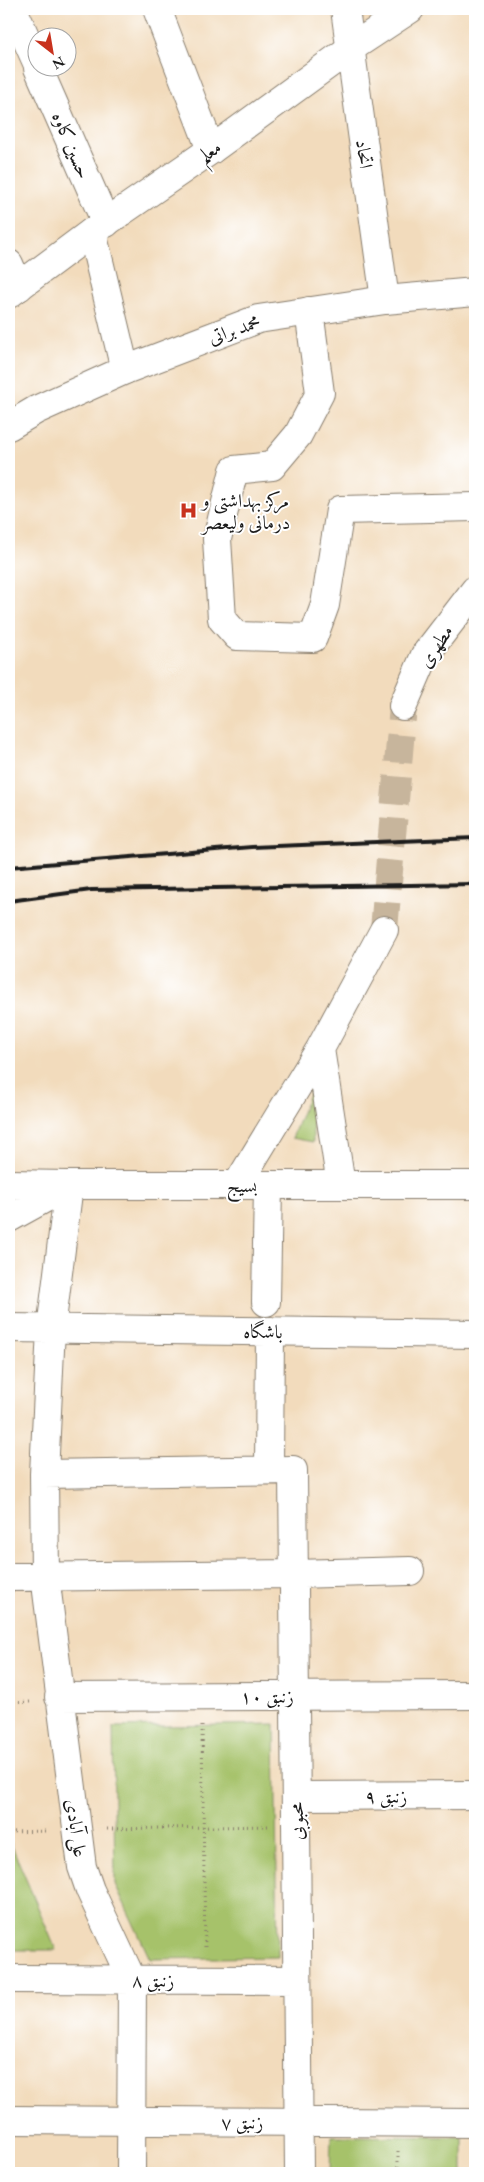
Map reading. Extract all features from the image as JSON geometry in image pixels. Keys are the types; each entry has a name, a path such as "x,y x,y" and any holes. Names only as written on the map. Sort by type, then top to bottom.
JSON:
{"street":[{"name":"حسین کاوه","path":"13,9 28,43"},
{"path":"157,9 211,150"},
{"name":"اتحاد","path":"345,9 385,300"},
{"name":"معلم","path":"12,282 99,227 211,150 351,48 410,9"},
{"name":"حسین کاوه","path":"43,78 99,227 125,370"},
{"name":"محمد براتی","path":"9,426 36,410 125,370 258,319 385,300 475,292"},
{"path":"309,311 320,393 298,436 272,466 234,470 217,539 222,619 237,636 313,638 325,605 340,510 475,506"},
{"name":"مطهری","path":"403,706 425,655 475,590"},
{"path":"237,1185 320,1049 384,930"},
{"path":"320,1049 341,1185"},
{"name":"بسیج","path":"9,1184 475,1185"},
{"path":"9,1218 69,1185"},
{"name":"علی آبادی","path":"69,1185 51,1329 44,1474 45,1576 82,1868 90,1890 132,1980 131,2173"},
{"path":"266,1302 268,1185"},
{"name":"باشگاه","path":"9,1328 475,1334"},
{"name":"محبوبی","path":"270,1331 281,1470 294,1574 299,2173"},
{"path":"44,1474 281,1470"},
{"path":"9,1577 294,1574 410,1570"},
{"name":"زنبق ۱۰","path":"59,1697 475,1696"},
{"name":"زنبق ۹","path":"296,1796 475,1795"},
{"name":"زنبق ۸","path":"9,1979 298,1980"},
{"name":"زنبق ۷","path":"9,2120 475,2123"}],"path":[{"path":"202,1697 205,1980"},
{"path":"9,1832 296,1825"}],"green space":[{"path":"312,1086 313,1142 292,1138"},
{"path":"275,1724 278,1957 150,1959 115,1884 113,1727"},
{"path":"9,1839 56,1950 9,1950"},
{"path":"331,2136 463,2137 463,2173 330,2173"}],"tunnel":[{"path":"384,930 403,706"}],"railway":[{"path":"9,867 252,847 475,838"},
{"path":"9,901 91,890 475,884"}],"place":[{"name":"مرکز بهداشتی و درمانی ولیعصر","path":"188,511"}]}
